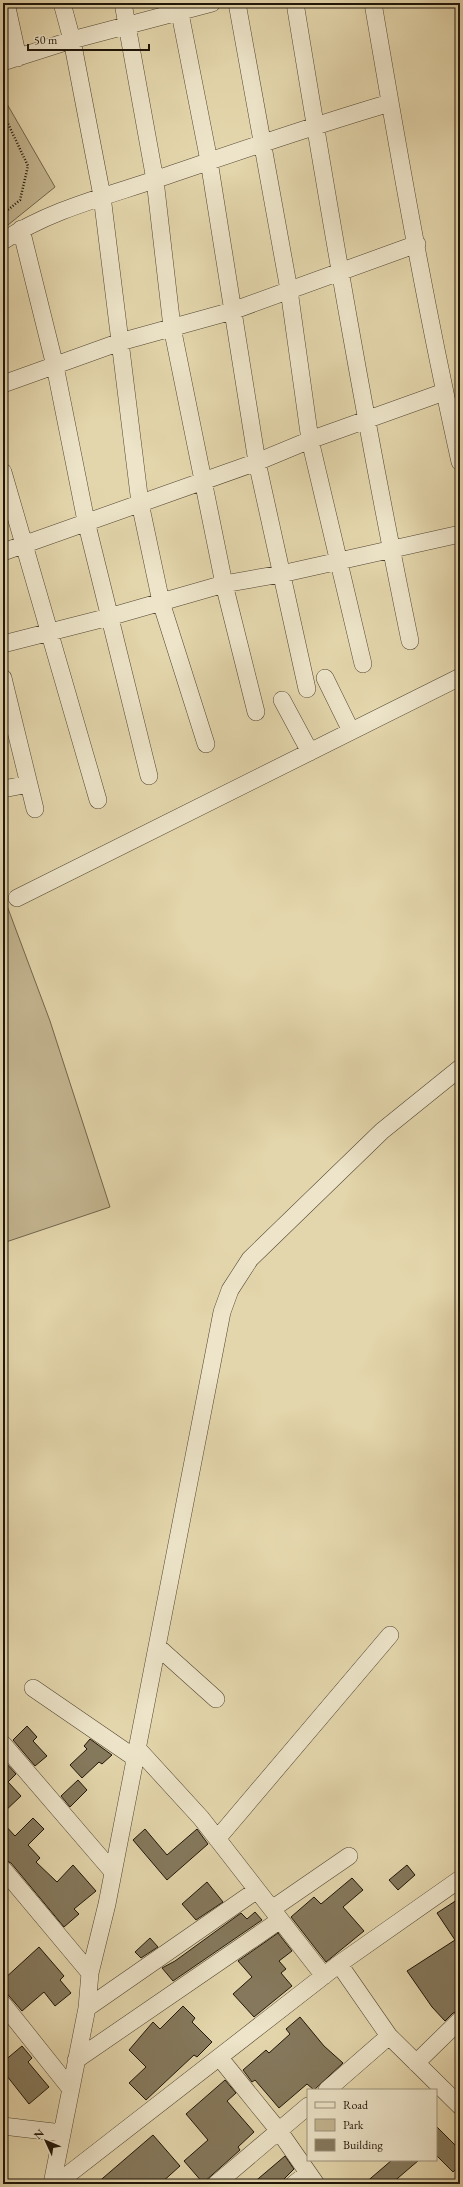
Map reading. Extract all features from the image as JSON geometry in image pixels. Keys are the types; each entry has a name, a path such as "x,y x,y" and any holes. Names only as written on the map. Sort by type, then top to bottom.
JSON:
{"street":[{"path":"6,3 11,60 72,40 128,26 179,7 212,3"},
{"path":"62,3 72,40 102,196 140,503 161,602 206,744"},
{"path":"123,3 155,180 172,327 224,584 256,712"},
{"path":"237,3 289,290 310,440 363,664"},
{"path":"295,3 339,272 368,421 390,549 410,641"},
{"path":"373,3 390,103 444,392 460,462"},
{"path":"179,7 209,161 232,311 258,462 307,689"},
{"path":"3,241 21,229 49,215 102,196 263,144 315,125 390,103"},
{"path":"21,229 55,366 86,521 149,776"},
{"path":"3,384 120,342 232,311 417,244"},
{"path":"3,552 86,521 258,462 310,440 368,421 444,392"},
{"path":"3,472 98,800"},
{"path":"3,644 49,631 109,617 224,584 282,574 338,560 460,534"},
{"path":"17,898 460,677"},
{"path":"3,678 35,809"},
{"path":"325,678 351,731"},
{"path":"282,700 310,752"},
{"path":"3,789 29,784"},
{"path":"52,2184 87,2008 90,1973 113,1872 158,1647 222,1312 230,1290 250,1259 382,1131 460,1068"},
{"path":"217,1839 390,1635"},
{"path":"158,1647 216,1699"},
{"path":"33,1688 136,1753 201,1818 324,1976"},
{"path":"3,1744 113,1872"},
{"path":"76,2060 276,1914 349,1856"},
{"path":"3,1869 90,1973"},
{"path":"56,2184 339,1964 460,1879"},
{"path":"87,2008 257,1890"},
{"path":"339,1964 389,2036 460,2106"},
{"path":"3,2004 70,2088"},
{"path":"416,2063 460,2020"},
{"path":"327,2089 389,2036"},
{"path":"218,2057 279,2131 312,2178 294,2184"},
{"path":"216,2184 307,2107"},
{"path":"3,2126 62,2133"}],"path":[{"path":"3,113 28,166 20,200 3,214"}],"green space":[{"path":"3,97 55,187 3,229"},
{"path":"3,895 50,1021 110,1207 3,1243"}],"building":[{"path":"27,1726 37,1737 33,1741 47,1756 35,1766 13,1740"},
{"path":"90,1739 112,1755 102,1764 99,1762 82,1778 70,1765 87,1749 84,1746"},
{"path":"5,1762 16,1774 8,1782 21,1796 3,1813 3,1764"},
{"path":"78,1780 87,1790 70,1807 61,1796"},
{"path":"33,1818 44,1829 28,1845 40,1858 36,1862 57,1882 73,1865 96,1891 74,1909 79,1914 64,1927 11,1863 3,1859 3,1823 15,1836"},
{"path":"145,1829 167,1855 197,1829 208,1844 167,1880 133,1840"},
{"path":"407,1865 415,1875 398,1890 389,1880"},
{"path":"352,1878 363,1890 343,1907 364,1931 326,1962 291,1917 314,1897 321,1904"},
{"path":"207,1882 223,1902 196,1920 182,1904"},
{"path":"460,1898 460,2010 453,2013 445,2021 432,2007 407,1971 455,1940 437,1913"},
{"path":"255,1912 262,1920 173,1981 162,1968 175,1961 241,1913 247,1919"},
{"path":"278,1933 292,1951 279,1961 286,1969 281,1973 292,1986 254,2017 233,1994 252,1977 238,1961"},
{"path":"150,1938 158,1947 141,1958 135,1952"},
{"path":"39,1947 64,1976 60,1980 71,1993 55,2006 44,1992 22,2011 3,1989 3,1980"},
{"path":"183,2006 195,2018 192,2022 212,2042 197,2057 194,2055 146,2100 129,2083 146,2067 129,2050 153,2022 160,2029"},
{"path":"300,2017 324,2046 343,2063 315,2089 307,2084 279,2108 255,2080 252,2082 243,2070 266,2050 269,2053 290,2034 286,2029"},
{"path":"22,2046 32,2058 28,2062 49,2087 29,2104 3,2071 3,2062"},
{"path":"225,2080 236,2093 227,2101 254,2132 238,2147 240,2150 203,2183 184,2161 208,2140 186,2114"},
{"path":"437,2127 460,2150 460,2165 453,2172 437,2156"},
{"path":"153,2135 180,2166 160,2184 96,2184"},
{"path":"285,2156 294,2169 279,2184 252,2184"},
{"path":"391,2161 418,2161 391,2184 364,2184"}]}
